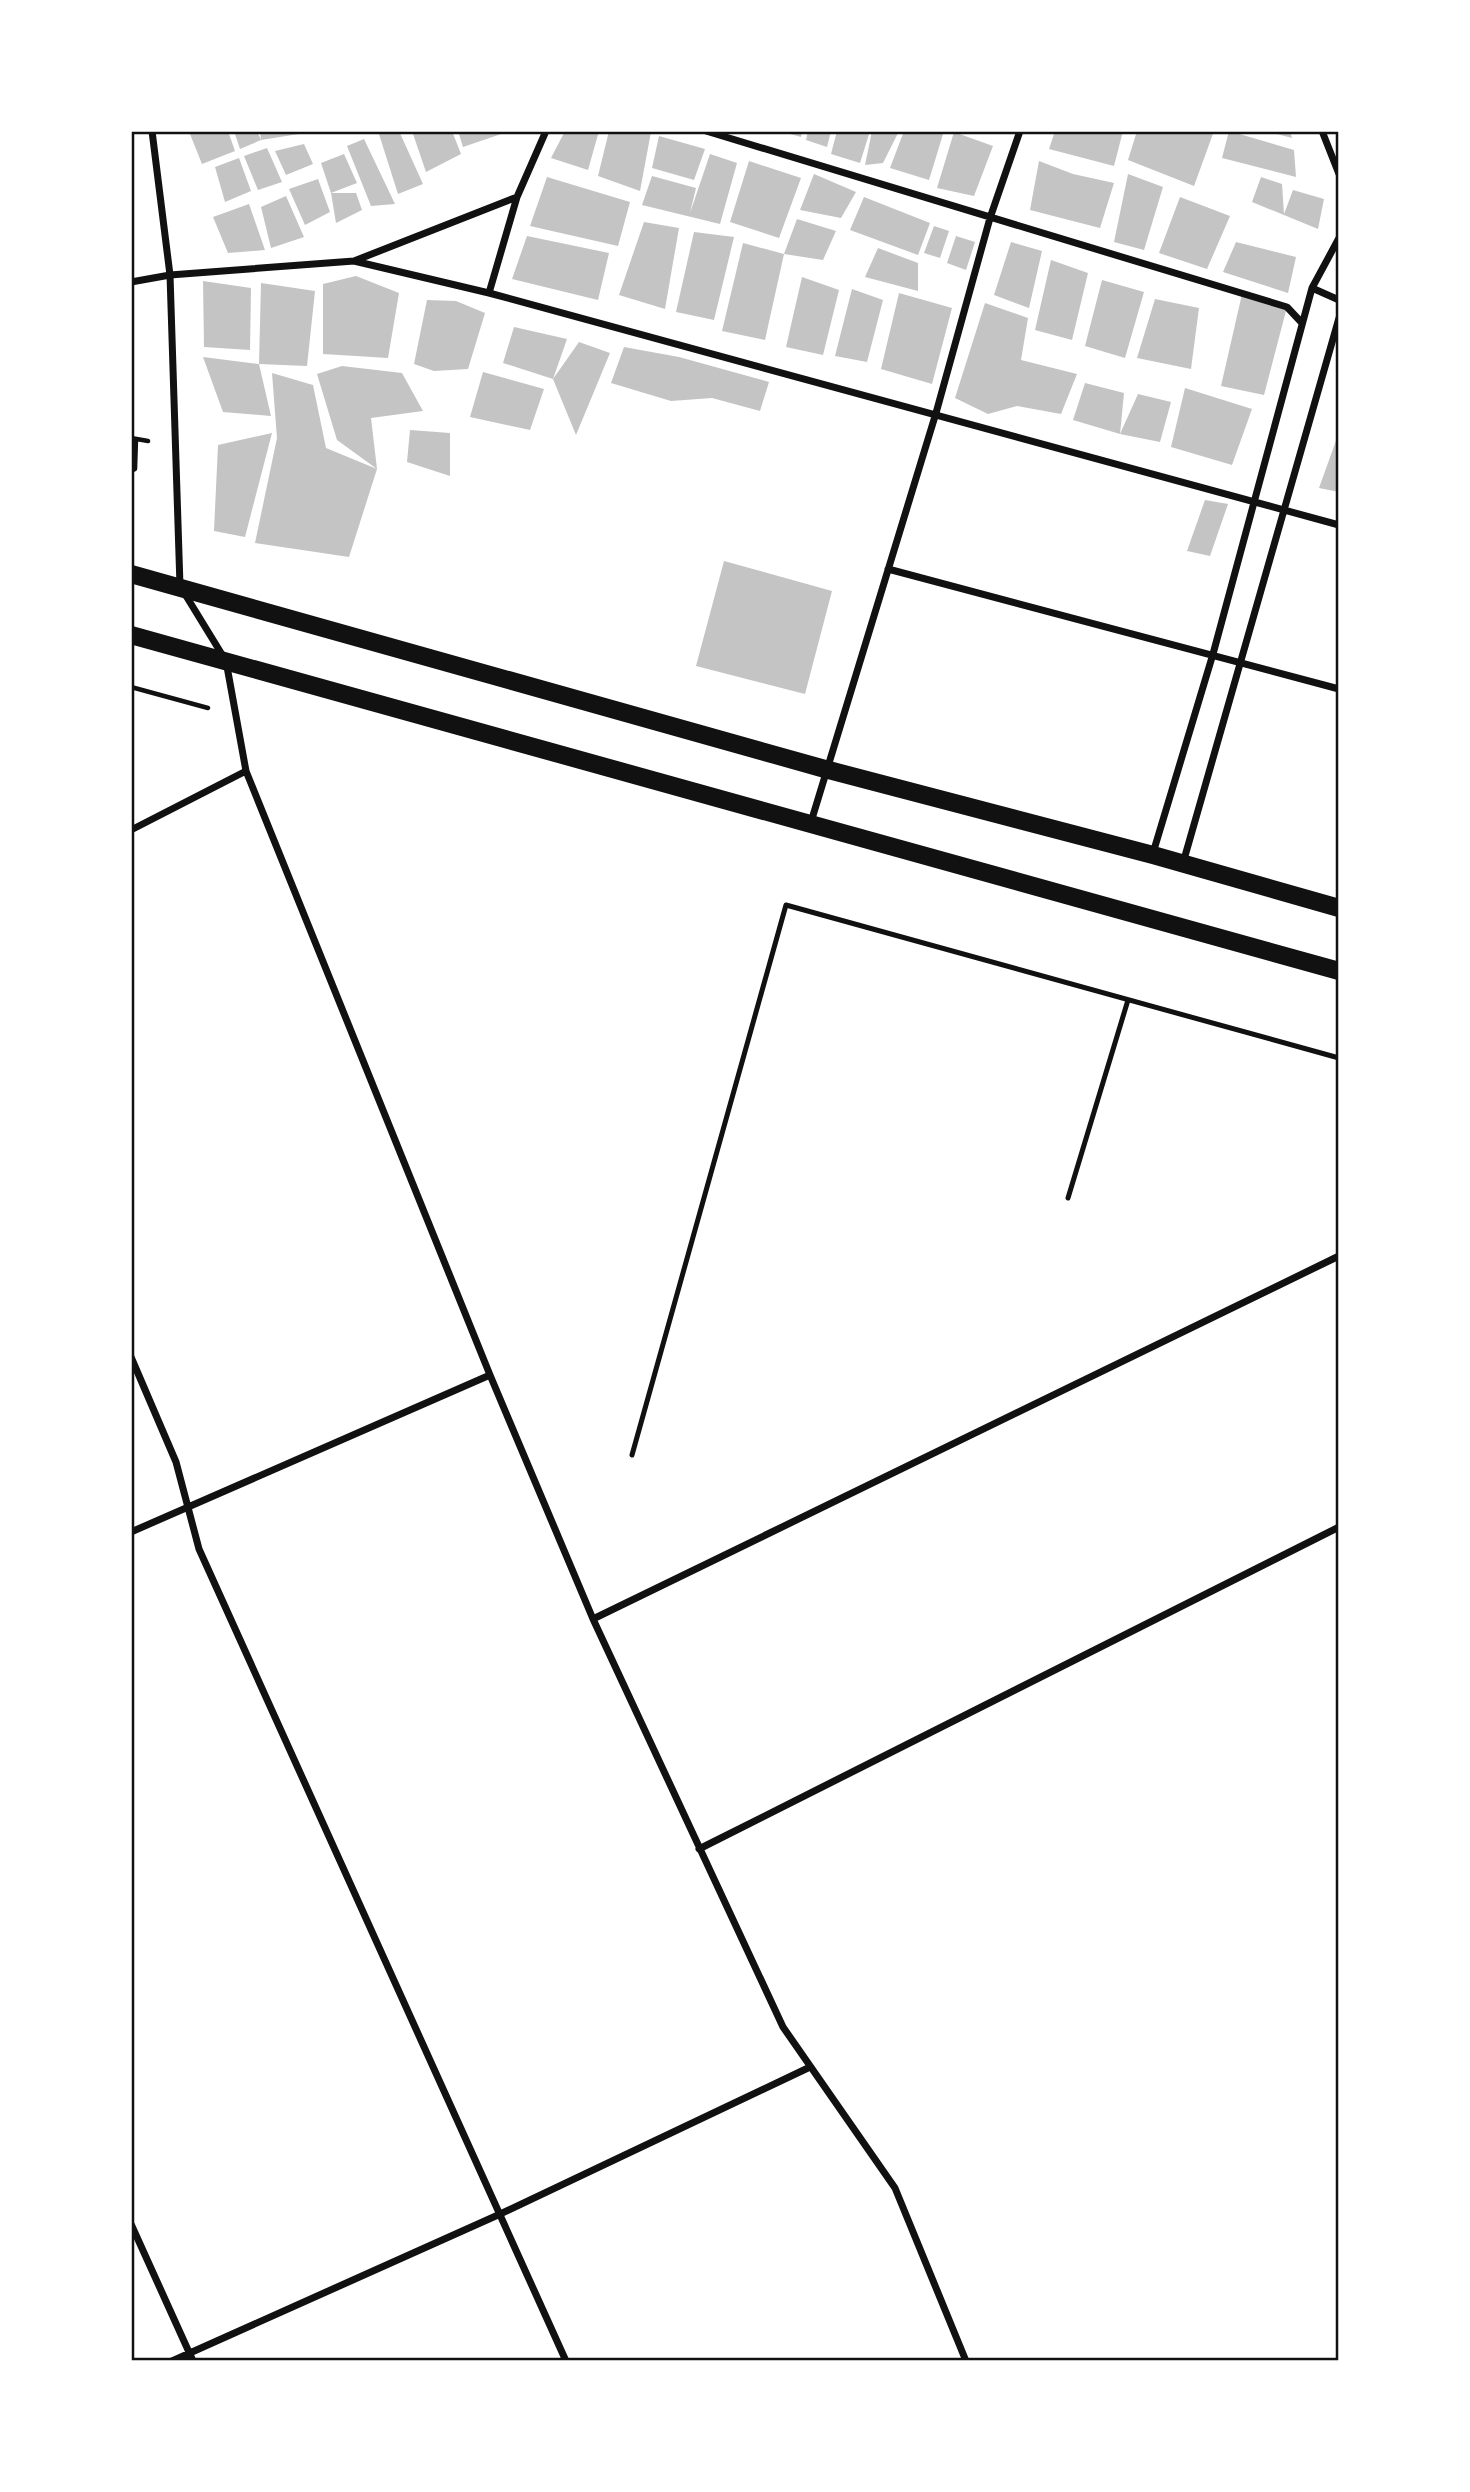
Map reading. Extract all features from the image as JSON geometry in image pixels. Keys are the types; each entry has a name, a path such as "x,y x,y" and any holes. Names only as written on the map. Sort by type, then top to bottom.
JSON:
{"main road":[{"path":"131,574 825,769 1153,855 1339,908"},
{"path":"131,635 1339,971"}],"street":[{"path":"152,131 170,275 180,586 226,661 246,771 490,1375 593,1619 782,2027 808,2068 895,2188 966,2361"},
{"path":"489,293 517,197 546,131"},
{"path":"706,131 1287,307 1302,323"},
{"path":"811,822 825,769 936,413 990,218 1020,131"},
{"path":"1322,131 1339,174"},
{"path":"131,282 170,275 354,261 517,197"},
{"path":"1153,855 1213,654 1312,288 1339,238"},
{"path":"354,261 489,293 1339,525"},
{"path":"1312,288 1339,300"},
{"path":"1183,864 1339,318"},
{"path":"888,569 1339,689"},
{"path":"131,830 246,771"},
{"path":"593,1619 1339,1256"},
{"path":"131,1357 176,1462 199,1549 498,2216 566,2361"},
{"path":"131,1532 490,1375"},
{"path":"699,1849 1339,1527"},
{"path":"172,2361 191,2357 498,2216 808,2068"},
{"path":"131,2224 191,2357"}],"lane":[{"path":"632,1455 786,905 1339,1058"},
{"path":"1068,1198 1128,1000"}],"path":[{"path":"131,471 135,469 136,439"},
{"path":"131,687 236,716"}],"building":[{"path":"197,131 228,131 235,151 202,164 190,134"},
{"path":"234,131 257,131 261,140 240,149"},
{"path":"260,131 299,134 261,140"},
{"path":"378,131 399,131 423,184 398,194"},
{"path":"412,131 452,131 461,154 426,172"},
{"path":"458,131 510,131 463,147"},
{"path":"565,131 599,131 588,170 551,158"},
{"path":"609,131 651,132 640,191 598,176"},
{"path":"780,131 802,131 801,137"},
{"path":"808,131 831,131 827,147 806,140"},
{"path":"837,131 870,131 860,163 831,154"},
{"path":"872,131 899,131 883,163 865,165"},
{"path":"904,131 944,131 929,180 890,168"},
{"path":"1055,131 1123,131 1114,166 1049,149"},
{"path":"1137,131 1214,131 1194,186 1128,160"},
{"path":"1229,131 1294,150 1296,177 1222,158"},
{"path":"1290,131 1292,138 1269,132"},
{"path":"954,132 993,146 974,196 937,188"},
{"path":"659,136 705,149 694,180 652,168"},
{"path":"364,139 395,204 371,206 347,146"},
{"path":"304,144 313,164 286,175 275,151"},
{"path":"267,148 282,182 258,190 244,156"},
{"path":"344,154 357,183 331,193 321,163"},
{"path":"710,154 737,163 720,224 642,205 652,176 696,188 690,213"},
{"path":"239,158 251,191 225,202 215,167"},
{"path":"749,161 801,178 779,238 730,222"},
{"path":"1039,161 1073,174 1114,183 1100,228 1030,210"},
{"path":"814,174 856,192 841,218 800,210"},
{"path":"1128,174 1163,187 1144,250 1114,242"},
{"path":"547,177 630,202 618,246 530,226"},
{"path":"1261,177 1282,184 1284,214 1293,190 1324,199 1318,229 1252,202"},
{"path":"318,179 330,212 305,225 289,189"},
{"path":"331,193 356,193 362,210 336,223"},
{"path":"286,196 304,237 271,248 261,207"},
{"path":"864,197 930,223 918,255 850,230"},
{"path":"1180,197 1230,216 1207,269 1159,253"},
{"path":"249,204 265,250 228,253 213,217"},
{"path":"797,219 836,231 823,260 784,254"},
{"path":"644,222 679,228 665,309 619,295"},
{"path":"934,226 949,231 940,258 924,253"},
{"path":"694,232 734,237 714,320 676,312"},
{"path":"527,236 609,253 598,300 512,279"},
{"path":"956,236 975,242 966,270 947,263"},
{"path":"1011,242 1042,251 1029,308 994,295"},
{"path":"1236,242 1296,257 1288,293 1223,272"},
{"path":"743,243 784,254 765,340 722,331"},
{"path":"878,248 918,263 918,291 865,277"},
{"path":"1051,260 1088,273 1072,340 1035,330"},
{"path":"356,276 399,293 388,358 323,354 323,284"},
{"path":"802,277 839,290 823,355 786,347"},
{"path":"1102,280 1144,292 1125,358 1085,346"},
{"path":"203,281 251,288 250,350 204,347"},
{"path":"261,283 315,291 307,366 259,364"},
{"path":"852,289 883,300 867,362 835,356"},
{"path":"899,293 952,308 932,384 881,369"},
{"path":"1242,294 1287,307 1264,395 1221,386"},
{"path":"1155,299 1199,308 1191,369 1137,358"},
{"path":"427,300 456,301 485,313 468,369 434,371 414,364"},
{"path":"985,303 1028,318 1021,360 1077,374 1061,414 1017,406 988,414 955,398"},
{"path":"514,327 567,339 553,379 503,363"},
{"path":"579,342 610,353 576,435 553,379"},
{"path":"624,347 679,357 769,382 760,411 712,398 671,401 611,383"},
{"path":"203,357 259,364 271,416 223,412"},
{"path":"342,366 402,373 423,411 371,418 377,469 337,440 317,374"},
{"path":"483,372 544,389 530,430 470,417"},
{"path":"272,373 313,385 326,448 377,469 349,557 255,543 277,438"},
{"path":"1085,383 1124,393 1120,434 1073,420"},
{"path":"1185,388 1252,409 1232,465 1171,447"},
{"path":"1138,394 1171,402 1160,442 1120,434"},
{"path":"410,430 450,433 450,476 407,462"},
{"path":"272,433 245,537 214,531 218,445"},
{"path":"1339,435 1339,492 1319,488"},
{"path":"1205,500 1228,504 1210,556 1187,551"},
{"path":"724,561 832,591 805,694 696,666"}]}
